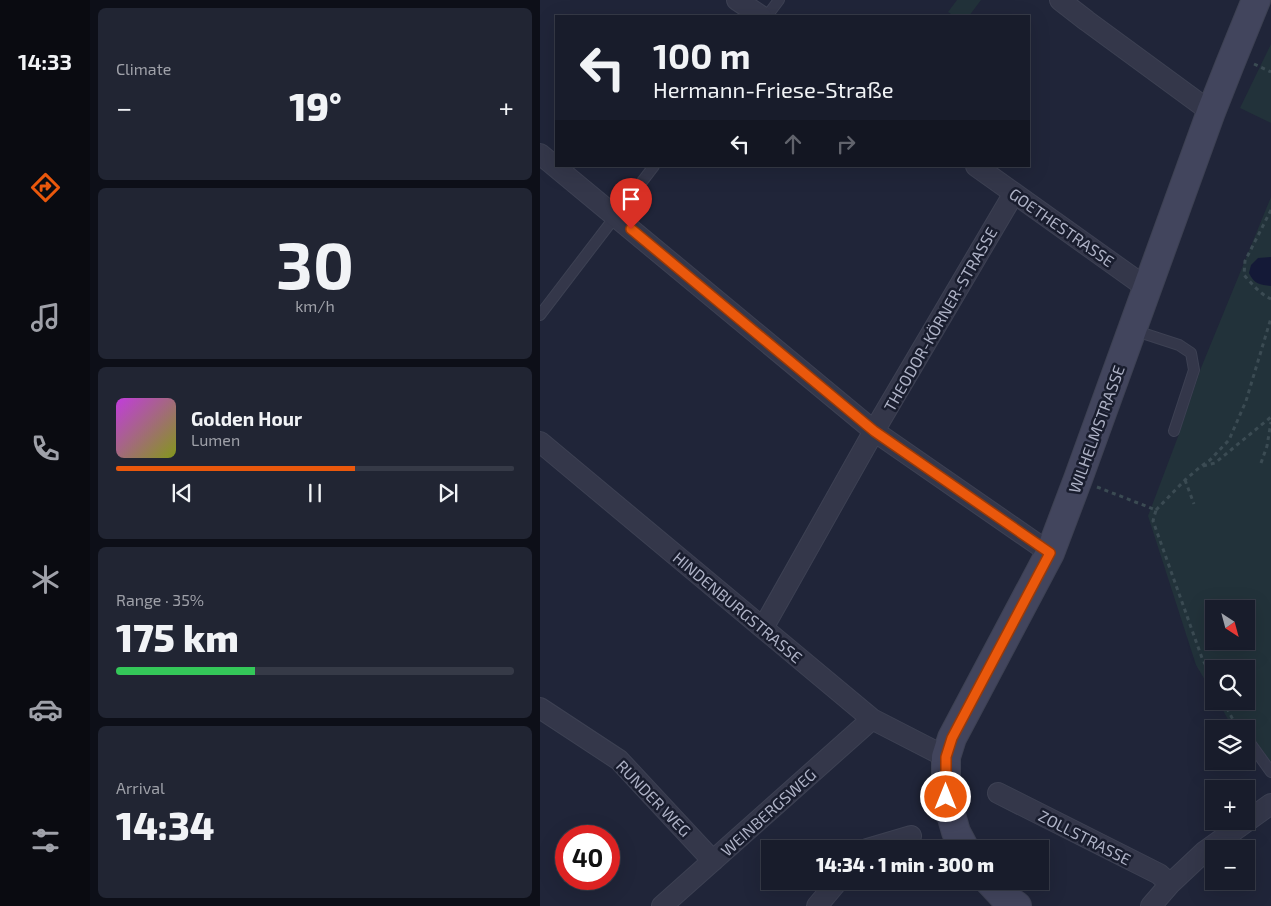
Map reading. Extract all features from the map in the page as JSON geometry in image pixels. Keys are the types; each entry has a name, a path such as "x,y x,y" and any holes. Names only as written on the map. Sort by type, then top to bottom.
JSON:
{"street":[{"path":"737,0 760,15"},
{"path":"1060,0 1211,112"},
{"name":"WILHELMSTRASSE","path":"960,840 956,832 946,797 946,757 952,738 1050,553 1211,112 1256,0"},
{"path":"540,154 555,166"},
{"path":"556,167 874,431 1050,553"},
{"name":"GOETHESTRASSE","path":"977,167 1147,288"},
{"name":"THEODOR-KÖRNER-STRASSE","path":"763,628 874,431 1014,193"},
{"name":"HINDENBURGSTRASSE","path":"540,442 872,719 946,757"},
{"name":"RUNDER WEG","path":"540,708 619,760 714,861"},
{"name":"WEINBERGSWEG","path":"662,906 872,719"},
{"name":"ZOLLSTRASSE","path":"998,793 1158,874 1170,884"},
{"path":"1152,906 1170,884 1204,852 1271,804"},
{"path":"897,840 911,836"},
{"path":"817,906 830,890"},
{"path":"997,890 1017,906"}],"lane":[{"path":"767,15 779,0"},
{"path":"540,316 653,167"},
{"path":"1132,330 1179,345 1191,353 1194,370 1174,431"},
{"path":"1255,750 1271,772"}],"path":[{"path":"1271,210 1245,261 1244,275 1253,286 1271,299"},
{"path":"1205,664 1153,521 1156,510 1185,480 1210,460 1229,440 1246,401 1271,318"},
{"path":"1200,467 1216,463 1271,417"},
{"path":"1262,463 1271,422"},
{"path":"1078,479 1156,510"},
{"path":"1185,480 1194,504"}],"shaded area":[{"path":"957,0 981,0 970,15 952,15 948,12"},
{"path":"1271,44 1271,123 1240,108"},
{"path":"1271,197 1271,762 1255,741 1255,720 1228,720 1223,710 1255,710 1255,660 1205,660 1205,680 1196,665 1148,516 1179,434 1201,368"}],"water":[{"path":"1271,257 1271,286 1253,280 1249,273 1251,265 1258,258"}],"route":[{"path":"631,229 874,431 1050,553 952,738 946,757 946,797"}]}
